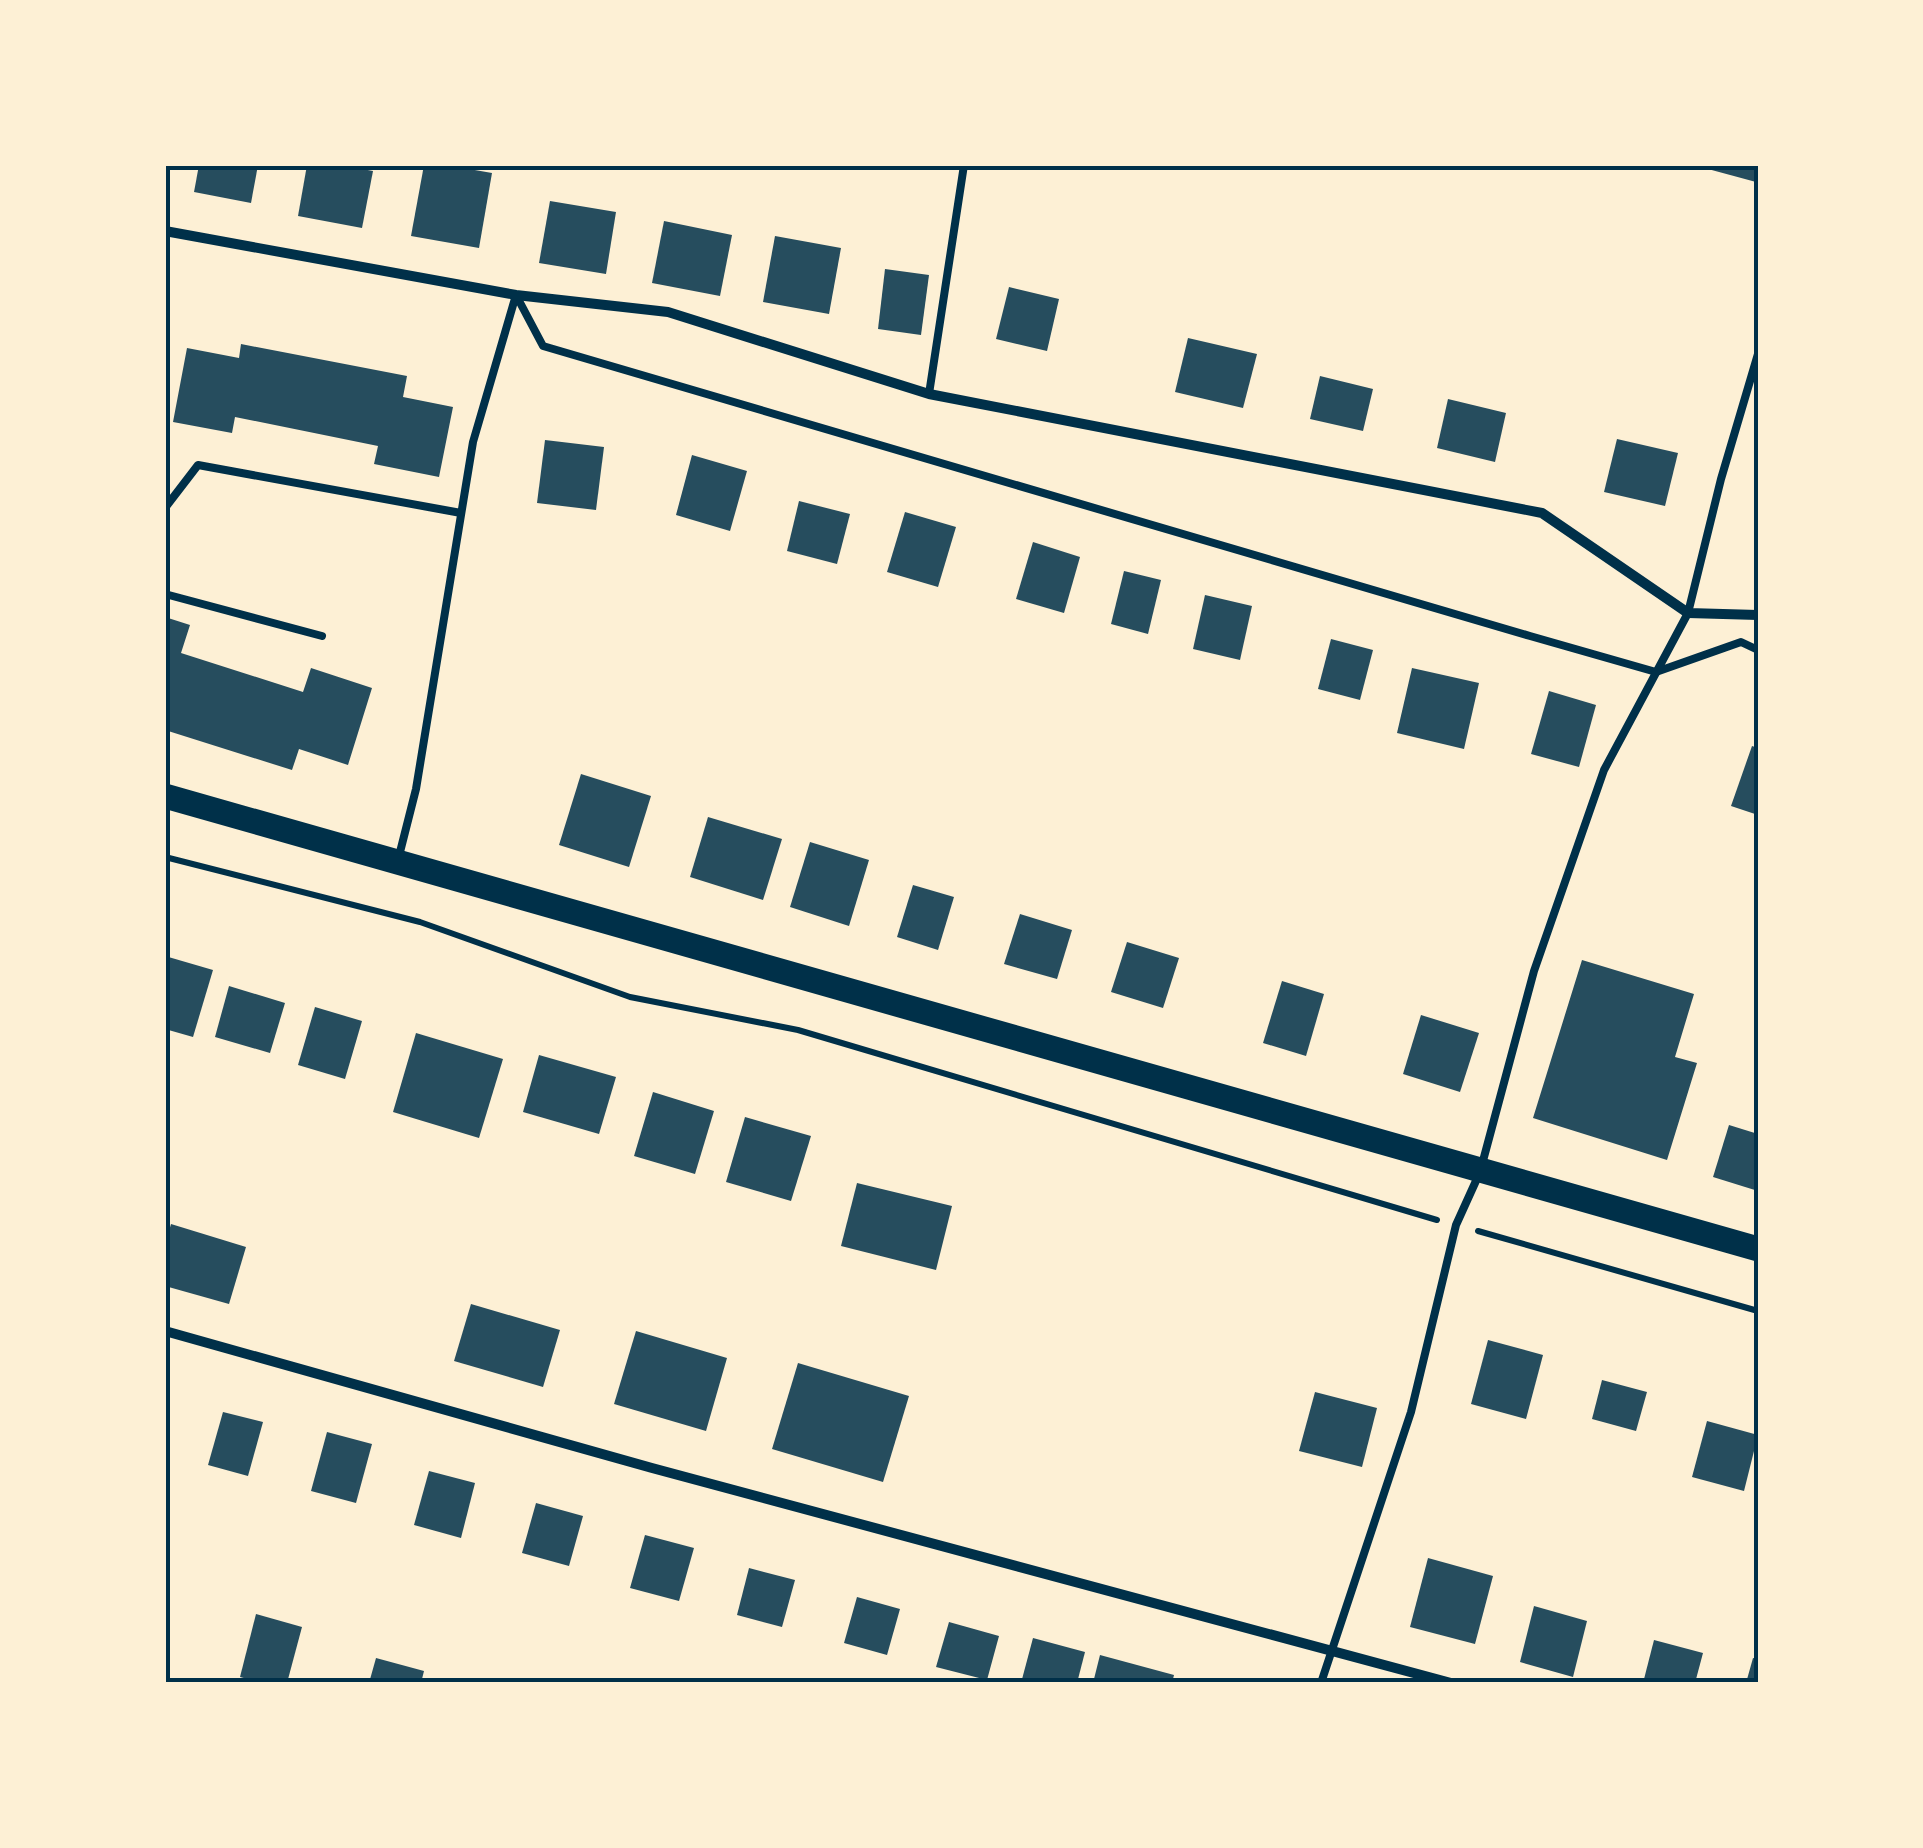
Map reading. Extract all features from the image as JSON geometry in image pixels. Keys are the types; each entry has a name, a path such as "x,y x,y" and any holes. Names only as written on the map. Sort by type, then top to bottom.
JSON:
{"main road":[{"path":"165,796 1758,1249"}],"street":[{"path":"165,231 516,295 668,312 929,394 1542,513 1688,614 1758,615"},
{"path":"165,1331 652,1468 1451,1683"}],"lane":[{"path":"929,394 964,165"},
{"path":"397,862 416,789 472,442 516,295"},
{"path":"516,295 544,346 1656,672 1740,642 1758,650"},
{"path":"1321,1683 1411,1412 1456,1225 1480,1172 1534,971 1604,770 1688,614 1721,478 1758,354"},
{"path":"165,508 198,465 461,513"},
{"path":"165,594 322,636"}],"path":[{"path":"165,858 420,922 630,997 798,1030 1758,1311"}],"building":[{"path":"199,165 258,165 251,203 194,192"},
{"path":"307,165 341,165 373,171 362,228 298,216"},
{"path":"424,165 492,173 479,248 411,236"},
{"path":"1709,165 1758,165 1756,182 1708,169"},
{"path":"550,201 616,212 606,274 539,263"},
{"path":"664,221 732,235 720,296 652,283"},
{"path":"775,236 841,248 829,314 763,302"},
{"path":"885,269 929,275 921,335 878,329"},
{"path":"1009,287 1059,299 1047,351 996,339"},
{"path":"1188,338 1257,354 1243,408 1175,392"},
{"path":"241,344 407,376 403,397 453,407 439,477 374,464 378,446 235,417 232,433 173,422 187,348 239,358"},
{"path":"1320,376 1373,389 1363,431 1310,419"},
{"path":"1448,399 1506,413 1495,462 1437,448"},
{"path":"1617,439 1678,453 1665,506 1604,492"},
{"path":"545,440 604,447 596,510 537,503"},
{"path":"692,455 747,471 730,531 676,515"},
{"path":"799,501 850,514 837,564 787,551"},
{"path":"905,512 956,527 938,587 887,572"},
{"path":"1033,542 1080,557 1064,613 1016,599"},
{"path":"1124,571 1161,580 1148,634 1111,624"},
{"path":"1205,595 1252,606 1240,660 1193,649"},
{"path":"165,617 190,625 181,653 303,692 311,668 372,688 348,765 299,749 292,770 165,730"},
{"path":"1331,639 1373,650 1360,700 1318,689"},
{"path":"1412,668 1479,683 1464,749 1397,733"},
{"path":"1549,691 1596,705 1579,767 1531,754"},
{"path":"1752,746 1758,748 1758,815 1731,806"},
{"path":"581,774 651,796 629,867 559,845"},
{"path":"708,817 782,839 763,900 690,877"},
{"path":"810,842 869,860 849,926 790,907"},
{"path":"913,885 954,897 938,950 897,937"},
{"path":"1020,914 1072,930 1057,979 1004,964"},
{"path":"1127,942 1179,958 1163,1008 1111,992"},
{"path":"165,956 213,970 193,1037 165,1029"},
{"path":"1582,960 1694,994 1675,1057 1697,1063 1667,1160 1533,1118"},
{"path":"1282,981 1324,994 1306,1056 1263,1043"},
{"path":"229,986 285,1003 270,1053 215,1037"},
{"path":"315,1007 362,1021 345,1079 298,1065"},
{"path":"1421,1015 1479,1033 1460,1092 1403,1074"},
{"path":"416,1033 503,1059 479,1138 393,1112"},
{"path":"539,1055 616,1077 599,1134 523,1112"},
{"path":"653,1092 714,1111 695,1174 634,1156"},
{"path":"745,1117 811,1136 791,1201 726,1182"},
{"path":"1729,1125 1758,1134 1758,1191 1713,1177"},
{"path":"857,1183 952,1206 936,1270 841,1246"},
{"path":"171,1224 246,1247 229,1304 165,1286 165,1245"},
{"path":"471,1304 560,1330 543,1387 454,1361"},
{"path":"636,1331 727,1358 706,1431 614,1404"},
{"path":"1488,1340 1543,1355 1526,1419 1471,1404"},
{"path":"798,1363 909,1396 883,1482 772,1449"},
{"path":"1602,1380 1647,1392 1636,1431 1592,1419"},
{"path":"1315,1392 1377,1408 1362,1467 1299,1451"},
{"path":"223,1412 263,1422 248,1476 208,1465"},
{"path":"1707,1421 1758,1435 1744,1491 1692,1477"},
{"path":"327,1432 372,1444 356,1503 311,1491"},
{"path":"429,1471 475,1483 461,1538 414,1525"},
{"path":"536,1503 583,1516 569,1566 522,1553"},
{"path":"645,1535 694,1548 679,1601 630,1588"},
{"path":"1428,1558 1493,1576 1475,1644 1410,1627"},
{"path":"749,1568 795,1580 782,1627 737,1615"},
{"path":"857,1597 900,1609 887,1655 844,1643"},
{"path":"1534,1606 1587,1621 1573,1677 1520,1662"},
{"path":"256,1614 302,1627 287,1683 263,1683 240,1677"},
{"path":"949,1622 999,1636 987,1680 936,1667"},
{"path":"1033,1638 1085,1652 1077,1683 1021,1683"},
{"path":"1654,1640 1703,1653 1695,1683 1643,1683"},
{"path":"1100,1655 1174,1675 1172,1683 1093,1683"},
{"path":"376,1658 424,1671 421,1683 369,1683"},
{"path":"1753,1658 1758,1659 1758,1683 1746,1683"}]}
